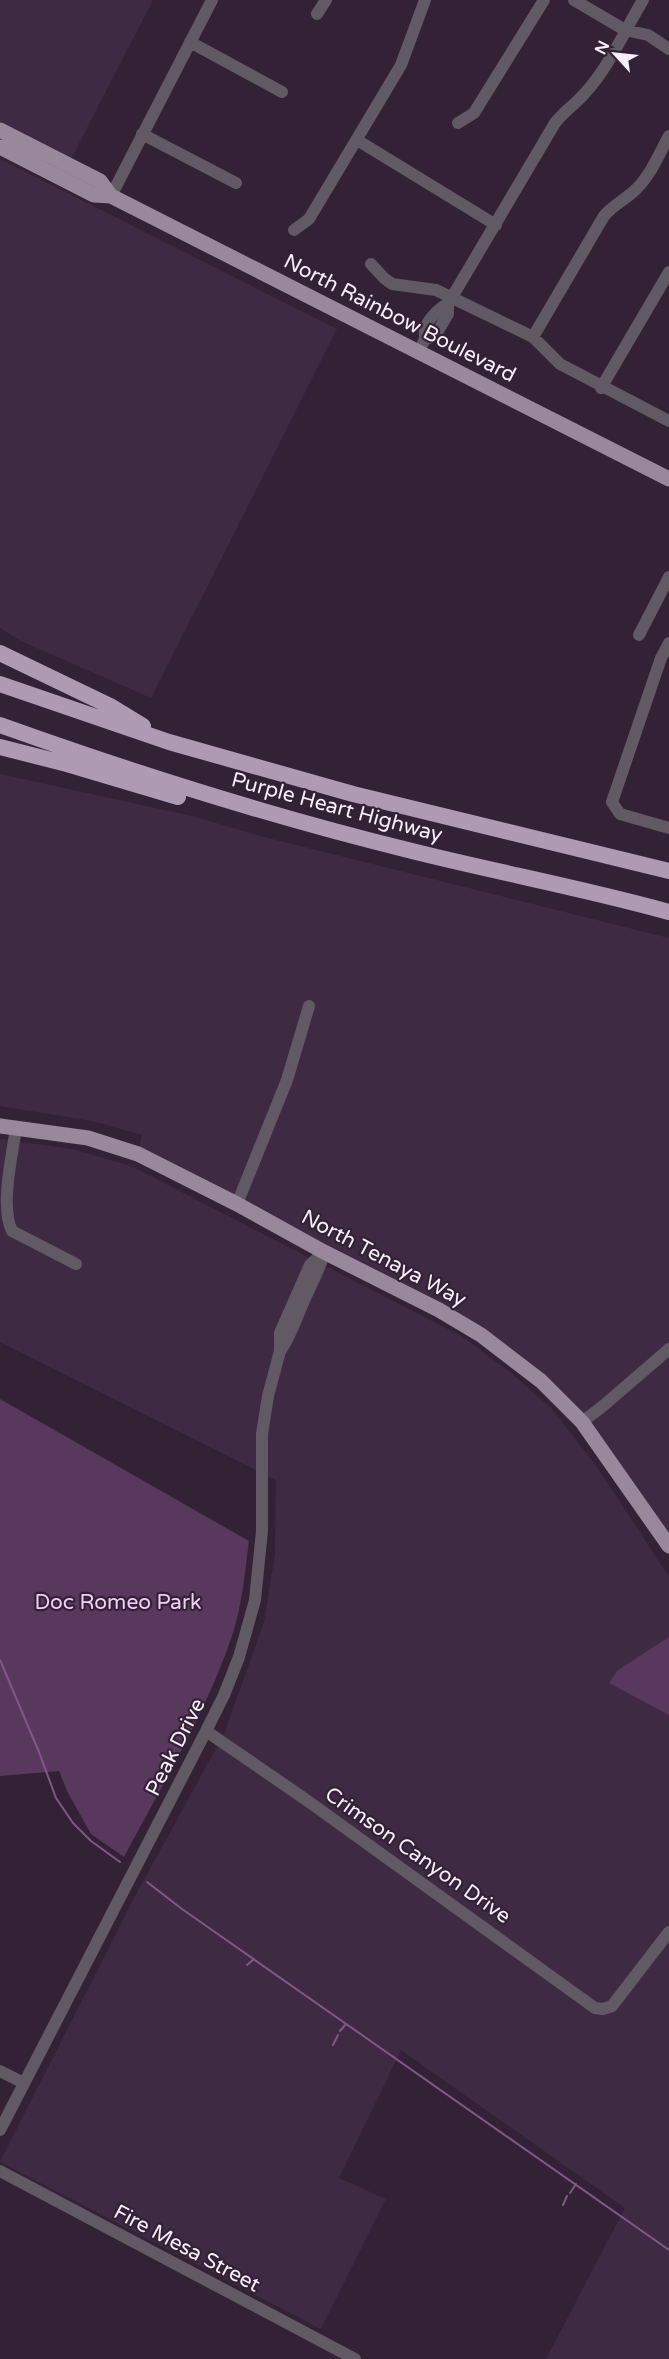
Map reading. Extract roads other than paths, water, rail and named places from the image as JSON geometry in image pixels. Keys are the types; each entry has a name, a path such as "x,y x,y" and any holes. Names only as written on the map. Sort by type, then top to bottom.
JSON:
{"highway":[{"path":"0,653 112,707 169,742"},
{"name":"Purple Heart Highway","path":"0,684 169,742 353,794 669,871"},
{"name":"Purple Heart Highway","path":"0,725 242,806 409,851 669,912"},
{"path":"0,747 358,847 409,851"}],"main road":[{"name":"North Rainbow Boulevard","path":"1,138 94,195 111,196 422,345 669,478"},
{"name":"North Tenaya Way","path":"0,1126 88,1138 112,1144 159,1164 439,1310 481,1335 541,1381 582,1422 669,1546"}],"street":[{"path":"111,196 212,0"},
{"path":"316,14 326,0"},
{"path":"294,230 309,219 401,65 425,0"},
{"path":"458,123 474,113 544,0"},
{"path":"574,0 625,30 648,35 669,49"},
{"path":"422,345 425,329 438,308 450,301 555,123 566,109 585,93 644,0"},
{"path":"190,42 282,92"},
{"path":"142,134 236,183"},
{"path":"533,337 604,216 612,206 633,192 641,183 669,136"},
{"path":"357,140 496,225"},
{"path":"371,264 392,284 436,290 450,301 533,337 560,364 601,388 669,421"},
{"path":"601,388 669,272"},
{"path":"639,635 669,577"},
{"path":"669,643 661,658 612,796 612,802 620,814 669,828"},
{"path":"237,1204 276,1109 309,1006"},
{"path":"16,1128 5,1208 6,1222 12,1232 76,1264"},
{"name":"Peak Drive","path":"0,2130 206,1731 239,1657 255,1600 262,1531 262,1434 268,1396 280,1351 291,1336 324,1252"},
{"path":"582,1422 669,1348"},
{"name":"Crimson Canyon Drive","path":"206,1731 558,1979 595,2008 612,2006 669,1932"},
{"path":"0,2071 24,2083"},
{"name":"Fire Mesa Street","path":"0,2171 355,2359"}],"waterway":[{"path":"0,1660 56,1798 73,1823 91,1841 120,1862"},
{"path":"147,1882 182,1909 669,2250"},
{"path":"247,1965 254,1959"},
{"path":"340,2031 346,2024"},
{"path":"333,2045 338,2035"},
{"path":"570,2193 576,2184"},
{"path":"563,2205 567,2196"}],"park label":[{"name":"Doc Romeo Park","path":"118,1602"}]}
